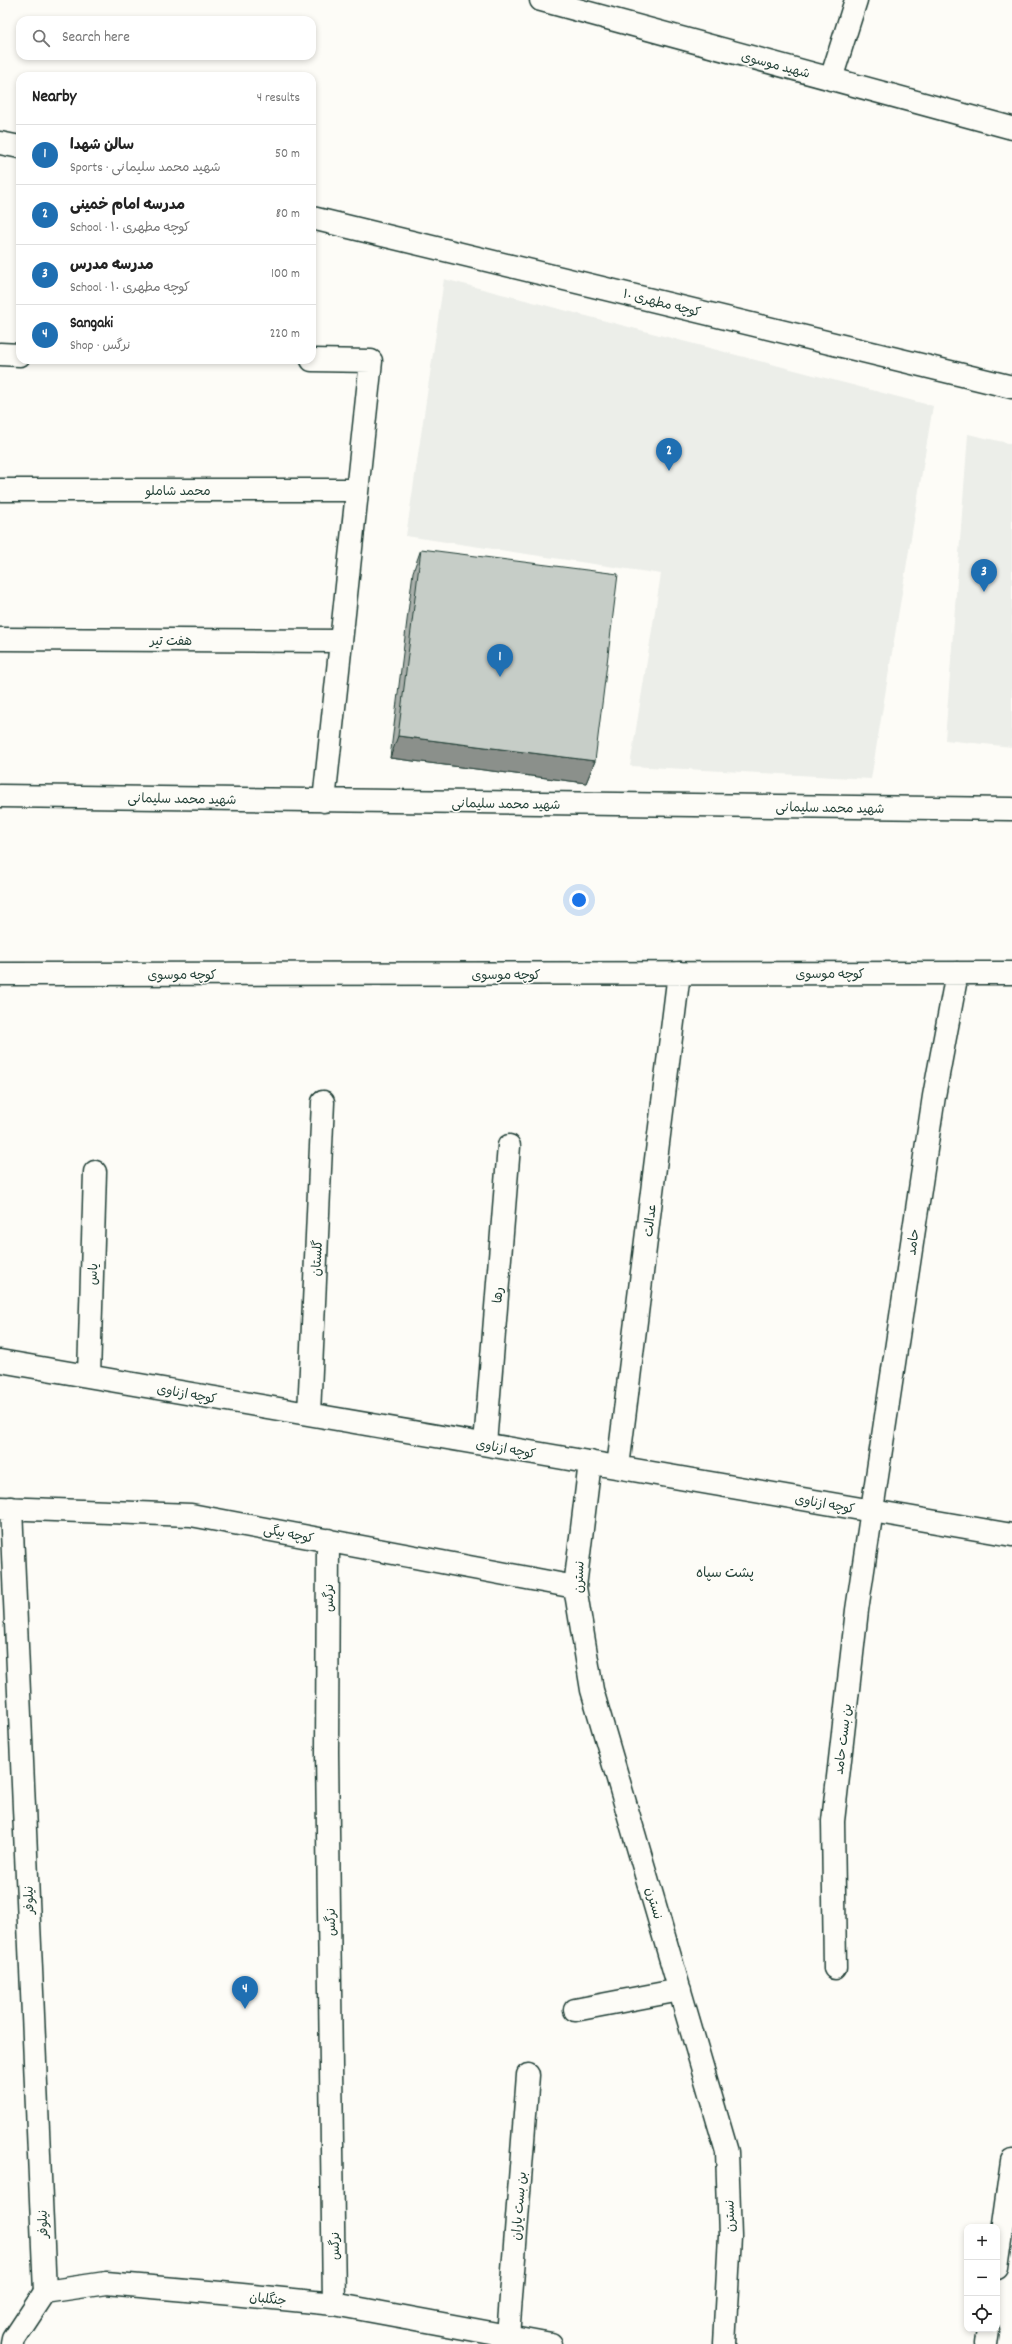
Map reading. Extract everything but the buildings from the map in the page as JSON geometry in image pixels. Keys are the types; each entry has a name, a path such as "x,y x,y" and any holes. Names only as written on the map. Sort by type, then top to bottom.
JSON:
{"street":[{"name":"شهید موسوی","path":"541,0 1012,128"},
{"path":"832,79 856,0"},
{"path":"0,143 16,146"},
{"name":"کوچه مطهری ۱۰","path":"316,219 1012,387"},
{"path":"0,354 16,355"},
{"path":"316,360 371,361 324,801"},
{"name":"محمد شاملو","path":"0,490 357,490"},
{"name":"هفت تیر","path":"0,639 341,641"},
{"name":"شهید محمد سلیمانی","path":"0,796 1012,809"},
{"name":"عدالت","path":"618,1467 679,973"},
{"name":"حامد","path":"872,1511 934,1096 957,973"},
{"name":"کوچه موسوی","path":"0,974 1012,973"},
{"name":"گلستان","path":"309,1414 323,1102"},
{"name":"رها","path":"485,1444 509,1146"},
{"name":"یاس","path":"88,1376 95,1172"},
{"name":"کوچه ازناوی","path":"0,1361 1012,1535"},
{"name":"نسترن","path":"590,1462 575,1587 592,1690 727,2152 730,2236 724,2344"},
{"name":"کوچه بیگی","path":"6,1508 191,1514 575,1587"},
{"name":"نیلوفر","path":"6,1508 45,2292"},
{"name":"بن بست حامد","path":"835,1968 832,1821 856,1618 872,1511"},
{"name":"نرگس","path":"328,1540 327,1752 334,2304"},
{"path":"575,2010 680,1990"},
{"name":"بن بست یاران","path":"508,2336 528,2075"},
{"path":"998,2260 1012,2161"},
{"name":"جنگلبان","path":"45,2292 106,2283 334,2304 550,2344"},
{"path":"13,2344 14,2339 45,2292"},
{"path":"986,2344 988,2332"}],"shaded area":[{"path":"444,279 933,406 871,779 630,766 661,574 406,536"},
{"path":"968,434 1012,444 1012,747 945,740"}],"place":[{"name":"مدرسه امام خمینی","path":"669,471"},
{"name":"مدرسه مدرس","path":"984,592"},
{"name":"سالن شهدا","path":"500,677"},
{"name":"Sangaki","path":"245,2009"}],"district":[{"name":"پشت سپاه","path":"725,1572"}]}
